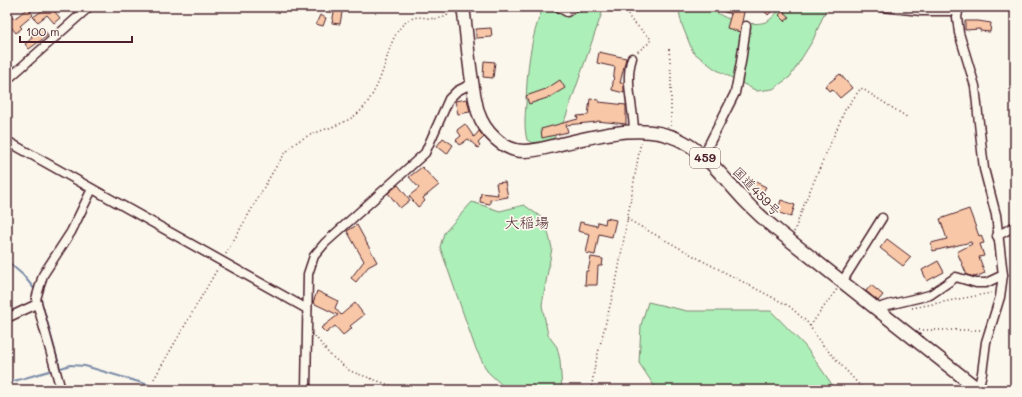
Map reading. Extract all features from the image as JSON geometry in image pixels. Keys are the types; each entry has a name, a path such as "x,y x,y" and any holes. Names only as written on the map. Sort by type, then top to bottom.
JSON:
{"highway":[{"name":"国道459号","path":"463,7 473,83 479,113 494,138 506,146 523,151 539,149 590,137 638,132 652,132 678,139 703,156 749,205 790,241 978,390"}],"street":[{"path":"7,80 89,7"},
{"path":"558,7 567,12 574,7"},
{"path":"882,7 921,11 959,9 961,43 975,86 984,169 996,215 997,236 1003,275 1000,297 989,330 978,390"},
{"path":"703,156 735,93 746,26"},
{"path":"632,58 629,68 629,78 634,116 638,132"},
{"path":"306,390 308,274 314,256 325,243 425,153 449,99 457,91 473,83"},
{"path":"7,141 307,309"},
{"path":"61,390 36,299 44,276 71,232 92,189"},
{"path":"842,282 882,218"},
{"path":"997,236 1015,226"},
{"path":"877,309 930,295 956,277 976,283 986,282 1003,275"},
{"path":"7,318 37,304"}],"path":[{"path":"154,379 276,167 290,148 303,138 328,130 356,115 364,108 376,88 395,36 402,27 409,20 418,18 434,20 444,18 449,14 449,7"},
{"path":"624,7 631,20 651,39 650,43 641,48 632,58"},
{"path":"669,49 671,74 671,137"},
{"path":"790,241 805,202 845,110 861,88 907,117"},
{"path":"591,390 595,365 618,278 638,132"},
{"path":"627,219 789,306 810,326 820,342 864,390"},
{"path":"810,326 830,301 842,282"},
{"path":"897,303 912,308 991,293"},
{"path":"907,333 921,330 989,330"},
{"path":"307,333 318,338 330,355 350,372 403,390"}],"green space":[{"path":"543,7 604,7 565,119 556,135 547,145 534,144 527,140 525,127 527,79 530,55 535,31"},
{"path":"678,7 711,7 715,12 729,19 754,24 768,21 781,7 827,7 813,40 790,77 773,89 757,91 715,69 693,52 682,25"},
{"path":"472,202 500,211 524,205 545,220 552,248 542,305 548,335 557,347 560,360 562,390 507,390 487,371 475,347 440,247 444,233"},
{"path":"648,302 687,311 771,311 805,346 831,383 832,390 657,390 639,363 641,325"}],"building":[{"path":"48,7 51,7 60,18 54,23 47,15 38,22 33,17"},
{"path":"335,7 343,7 340,24 332,23"},
{"path":"716,7 745,7 740,32 727,28 731,14 716,9"},
{"path":"761,7 776,7 768,15"},
{"path":"28,8 33,15 20,26 22,28 16,33 7,22 13,17 14,19"},
{"path":"783,11 790,17 785,21 779,15"},
{"path":"320,15 326,18 323,26 316,24"},
{"path":"965,21 991,23 990,32 980,31 980,29 965,30"},
{"path":"42,27 48,35 29,49 25,44 32,38 31,36"},
{"path":"491,28 492,37 476,38 476,29"},
{"path":"599,52 626,58 620,83 624,83 624,93 612,90 615,67 597,63"},
{"path":"484,61 495,62 493,78 483,77"},
{"path":"840,74 852,88 840,98 832,89 829,91 825,86"},
{"path":"560,80 565,88 550,97 529,104 526,96 546,89"},
{"path":"467,99 470,112 458,114 455,101"},
{"path":"590,99 599,100 599,102 626,105 626,124 597,121 566,125 568,132 542,138 541,129 578,119 577,116 588,115"},
{"path":"465,124 474,137 479,131 484,137 478,143 480,146 478,148 468,139 460,145 456,140 461,136 457,130"},
{"path":"443,138 453,145 447,154 437,146"},
{"path":"422,167 439,185 423,198 425,201 418,207 409,196 419,188 409,177"},
{"path":"752,180 766,187 761,195 748,188"},
{"path":"505,182 508,197 490,200 490,204 480,202 481,193 498,195 496,183"},
{"path":"398,185 410,200 400,208 388,193"},
{"path":"781,200 795,205 791,217 777,212"},
{"path":"969,209 979,236 981,235 984,243 980,244 984,256 979,257 985,273 975,277 967,275 957,252 972,244 971,242 933,251 931,243 947,239 940,219"},
{"path":"606,218 616,220 612,237 599,234 595,255 586,253 590,234 578,231 580,222 597,226 598,222 605,224"},
{"path":"357,225 377,262 368,267 356,282 351,278 364,261 347,231"},
{"path":"887,239 911,257 903,266 880,248"},
{"path":"591,257 603,259 602,266 598,266 597,285 585,285 586,271 588,271"},
{"path":"938,261 944,272 927,281 922,270"},
{"path":"871,285 883,295 878,301 866,291"},
{"path":"317,291 338,301 335,308 341,315 355,303 364,315 350,326 352,328 343,335 335,326 326,333 321,328 338,315 313,303"}],"waterway":[{"path":"7,261 23,275 36,291"},
{"path":"40,296 60,368"},
{"path":"58,369 70,365 85,366 166,390"},
{"path":"7,383 53,370"}],"district":[{"name":"大稲場","path":"527,223"}]}
